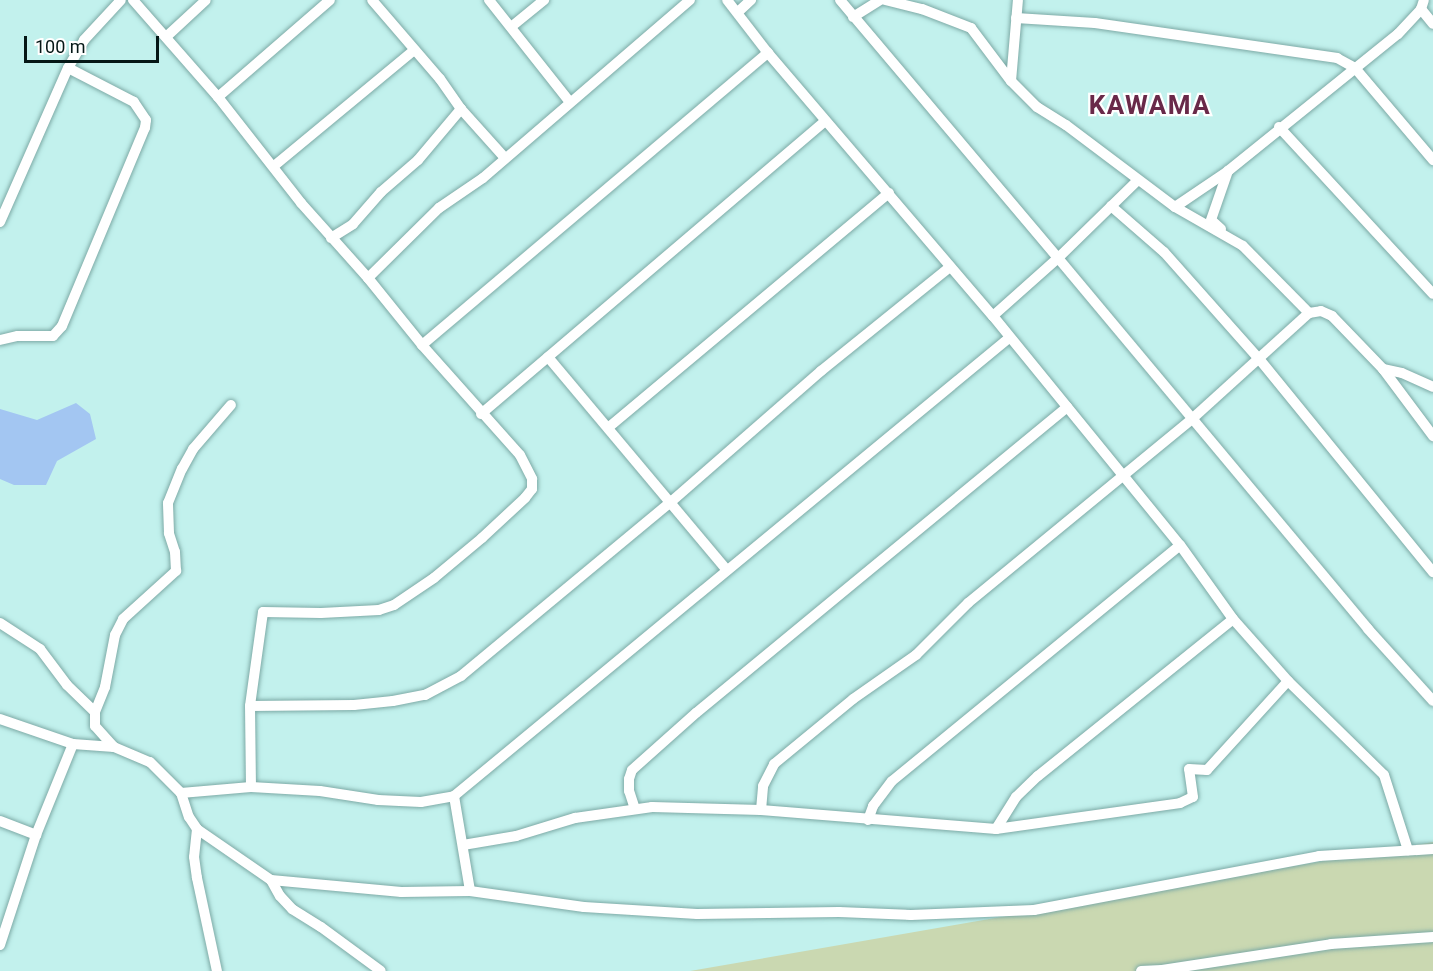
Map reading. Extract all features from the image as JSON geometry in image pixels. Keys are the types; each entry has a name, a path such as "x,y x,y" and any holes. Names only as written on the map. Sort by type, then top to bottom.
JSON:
{"street":[{"path":"0,222 68,68 84,40 121,0"},
{"path":"134,0 218,97 331,238 368,278 481,414 520,455 532,479 532,489 482,537 434,578 394,605 379,610 321,613 262,612 250,706 251,787"},
{"path":"166,37 207,0"},
{"path":"218,97 330,0"},
{"path":"372,0 505,158"},
{"path":"489,0 569,101"},
{"path":"511,27 544,0"},
{"path":"368,278 439,208 483,178 569,101 690,0"},
{"path":"727,0 825,121 993,316 1009,339 1180,545 1233,619 1288,681 1384,774 1408,850"},
{"path":"738,12 751,0"},
{"path":"840,0 1193,418 1360,620 1433,702"},
{"path":"853,17 880,0"},
{"path":"885,0 922,9 964,24 975,33 1011,81 1037,107 1175,207 1243,246"},
{"path":"1011,81 1018,0"},
{"path":"1175,207 1228,171 1279,127 1398,34 1422,5 1433,24"},
{"path":"1016,18 1095,23 1337,58 1354,68 1433,160"},
{"path":"274,166 414,50"},
{"path":"422,345 768,53"},
{"path":"993,57 1012,53"},
{"path":"0,340 18,336 52,336 62,326 145,128 146,120 134,102 68,68"},
{"path":"331,238 353,224 381,192 418,160 462,109"},
{"path":"481,414 825,121"},
{"path":"1279,127 1433,294"},
{"path":"1228,171 1211,220 1243,246 1309,313"},
{"path":"993,316 1058,258 1138,180"},
{"path":"609,427 889,193"},
{"path":"1111,206 1164,252 1260,360 1433,572"},
{"path":"250,706 354,705 424,695 461,676 672,501 821,372 950,267"},
{"path":"761,810 763,786 774,764 853,699 916,655 968,603 1122,474 1193,418 1260,360 1309,313 1321,311 1332,316 1383,369 1433,436"},
{"path":"181,793 251,787 320,791 410,802 454,796 601,678 727,570 801,512 1009,339"},
{"path":"548,357 672,501 727,570"},
{"path":"1383,369 1402,373 1433,387"},
{"path":"114,747 95,726 95,712 105,687 115,635 123,619 176,571 175,552 169,533 168,503 193,449 231,405"},
{"path":"635,809 629,791 629,778 632,770 696,713 1067,407"},
{"path":"868,820 873,806 892,781 1180,545"},
{"path":"996,830 1016,797 1038,776 1233,619"},
{"path":"0,623 40,649 67,685 95,712"},
{"path":"463,845 516,836 575,818 635,809 695,807 761,810 996,830 1134,811 1191,800 1189,769 1207,770 1288,681"},
{"path":"0,719 72,744 114,747 150,762 181,793 189,817 197,829 271,880 280,896 292,909 381,971"},
{"path":"0,945 36,835 72,744"},
{"path":"454,796 470,891"},
{"path":"0,821 36,835"},
{"path":"197,829 194,857 217,971"},
{"path":"271,880 401,892 470,891 584,907 697,914 839,912 912,915 1034,910 1319,856 1433,849"},
{"path":"1141,971 1162,970 1331,944 1433,937"}],"green space":[{"path":"1433,842 1433,971 690,971"}],"water":[{"path":"76,403 90,414 96,439 57,461 46,485 14,485 0,479 0,409 37,420"}],"district":[{"name":"KAWAMA","path":"1150,106"}]}
